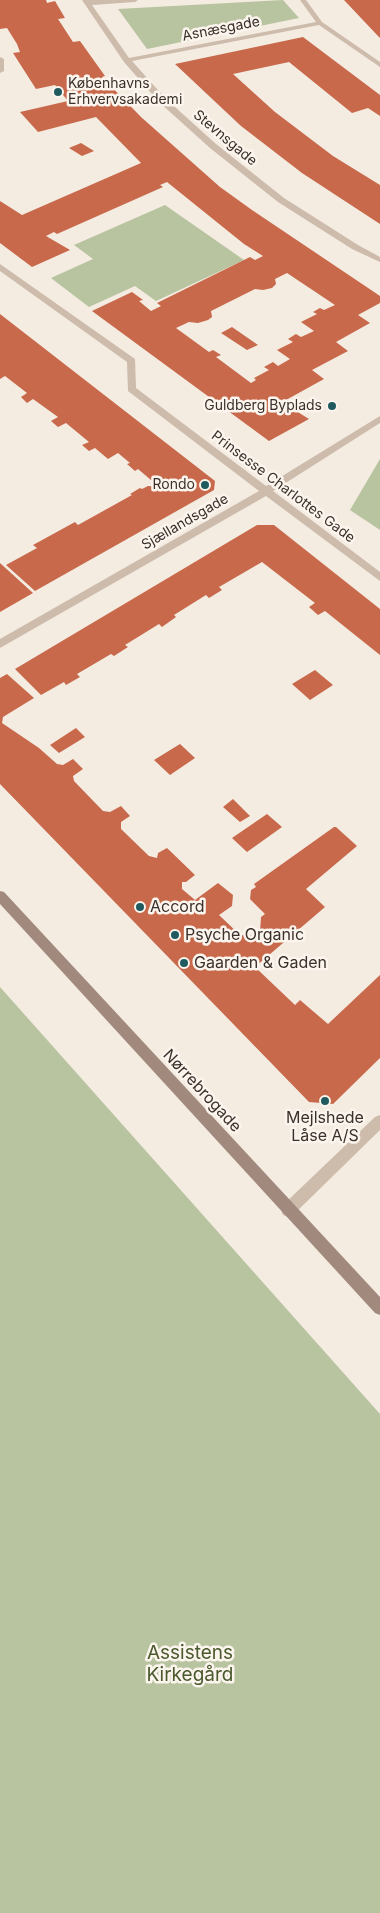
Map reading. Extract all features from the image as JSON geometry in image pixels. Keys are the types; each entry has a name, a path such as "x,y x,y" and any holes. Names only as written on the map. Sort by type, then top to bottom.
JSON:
{"street":[{"path":"86,2 135,0"},
{"path":"302,0 320,23 380,65"},
{"name":"Stevnsgade","path":"86,2 126,60 162,100 213,146 290,206 380,260"},
{"name":"Asnæsgade","path":"126,60 320,23"},
{"path":"0,59 0,71"},
{"name":"Prinsesse Charlottes Gade","path":"0,267 132,361 131,389 380,577"},
{"name":"Sjællandsgade","path":"0,644 266,491 380,419"},
{"name":"Nørrebrogade","path":"0,896 380,1308"},
{"path":"288,1210 380,1121"}],"green space":[{"path":"283,0 299,18 147,49 118,9"},
{"path":"165,205 244,260 156,301 135,286 89,307 51,278 93,259 74,245"},
{"path":"380,459 380,530 350,510"},
{"name":"Assistens Kirkegård","path":"0,987 380,1414 380,1913 0,1913"}],"building":[{"path":"0,0 46,0 47,3 55,1 65,18 58,19 73,42 80,41 105,76 102,77 141,117 220,187 380,296 380,303 358,315 370,323 336,342 348,351 312,370 324,379 286,400 278,402 293,412 296,411 309,419 269,441 92,311 132,292 143,300 139,301 151,311 161,306 157,303 250,257 255,260 263,256 244,244 167,182 160,185 163,187 57,234 54,232 46,236 70,250 32,267 0,243 0,201 22,215 141,163 96,117 38,132 20,112 68,101 55,85 36,89 13,53 20,52 17,44 7,28 0,29","holes":["287,273 335,305 324,310 320,308 313,312 317,314 301,322 314,331 301,337 296,334 288,339 293,342 277,350 290,359 278,366 273,362 264,367 269,370 254,378 256,380 251,383 216,357 221,355 213,350 209,352 176,328 189,322 198,323 208,320 212,317 211,311 255,289 272,288 276,284 275,279"]},
{"path":"344,0 380,0 380,38 378,36"},
{"path":"303,37 380,95 380,116 368,108 352,113 289,62 233,74 275,112 333,156 380,185 380,224 302,173 241,126 175,64"},
{"path":"81,143 94,151 82,156 69,148"},
{"path":"0,314 215,481 214,490 35,591 6,565 37,548 33,545 75,522 78,525 132,495 130,494 140,488 148,486 162,487 162,483 158,480 151,480 138,469 135,471 127,464 130,463 118,453 108,459 95,448 89,451 82,445 89,442 66,423 58,427 51,421 58,417 33,399 27,403 21,397 27,393 5,376 0,379"},
{"path":"232,327 258,345 247,350 221,333"},
{"path":"257,525 274,525 380,609 380,655 325,611 318,615 309,607 315,603 262,562 219,587 222,590 209,598 206,595 174,615 176,617 162,627 159,624 125,645 128,647 114,656 111,654 77,674 80,677 66,685 64,682 41,695 15,669"},
{"path":"0,563 33,593 0,612"},
{"path":"315,670 333,685 310,700 292,684"},
{"path":"7,674 34,698 3,717 2,723 39,748 57,764 63,765 73,759 83,769 73,776 74,781 103,811 110,812 121,806 130,816 121,822 121,829 149,856 157,858 158,853 167,848 195,875 186,882 182,882 182,889 195,900 218,883 233,895 232,906 219,915 240,935 254,936 260,932 261,917 265,914 250,899 251,890 256,887 254,884 334,827 357,846 306,889 325,907 255,967 295,1005 300,1000 328,1024 380,975 380,1058 333,1104 309,1102 0,784 0,678"},
{"path":"76,728 85,737 59,753 50,745"},
{"path":"180,744 195,758 170,775 154,760"},
{"path":"233,799 250,816 240,822 223,807"},
{"path":"267,814 282,827 247,852 232,838"}],"place":[{"name":"Københavns Erhvervsakademi","path":"58,92"},
{"name":"Guldberg Byplads","path":"332,406"},
{"name":"Rondo","path":"205,485"},
{"name":"Accord","path":"140,907"},
{"name":"Psyche Organic","path":"175,935"},
{"name":"Gaarden & Gaden","path":"184,963"},
{"name":"Mejlshede Låse A/S","path":"325,1101"}]}
